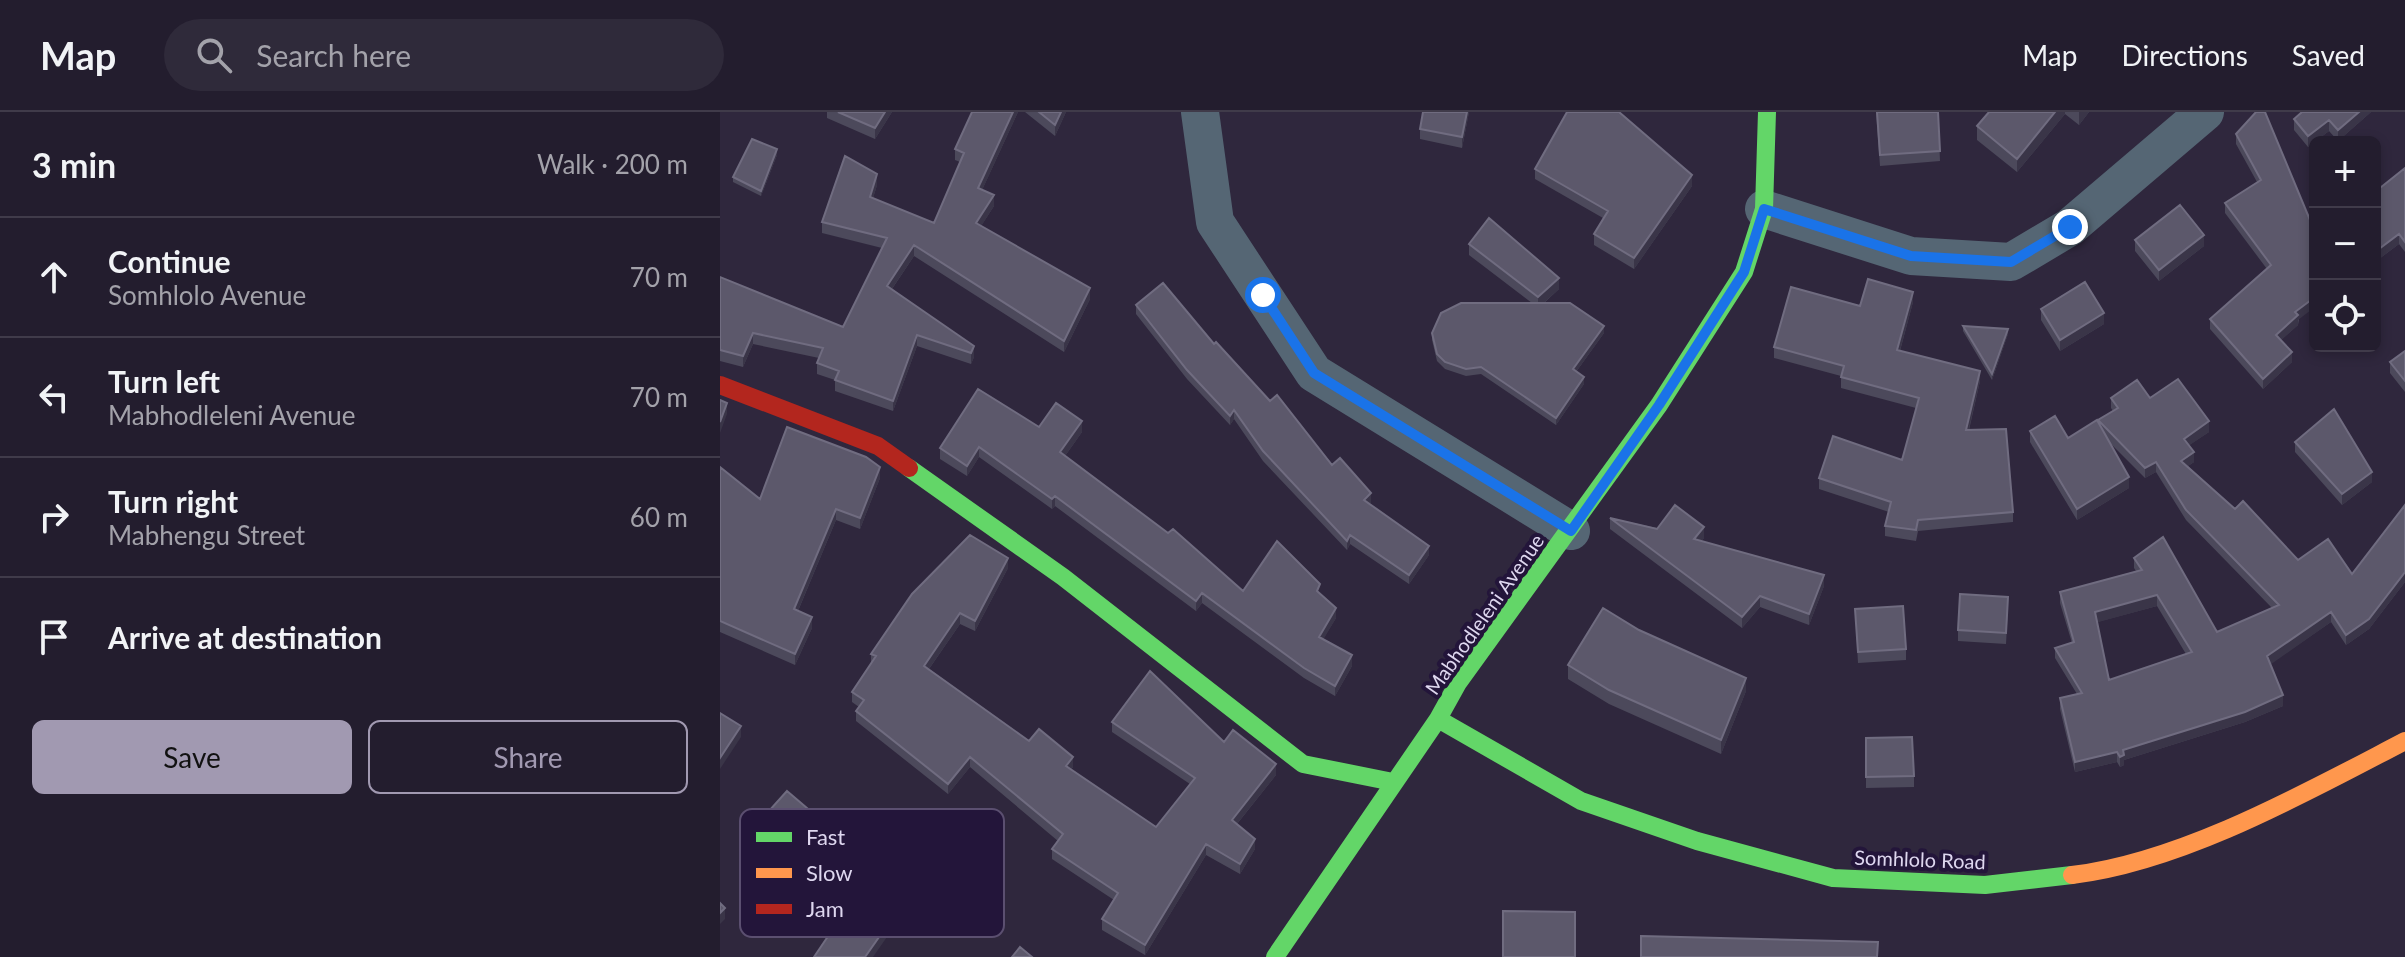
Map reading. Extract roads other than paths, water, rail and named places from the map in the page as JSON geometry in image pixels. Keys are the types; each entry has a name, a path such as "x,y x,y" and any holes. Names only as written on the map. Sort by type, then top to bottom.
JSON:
{"street":[{"path":"1200,112 1215,222 1314,373 1571,531"},
{"name":"Mabhodleleni Avenue","path":"1275,957 1438,719 1458,683 1571,531 1659,405 1744,272 1764,209 1767,112"},
{"path":"1764,209 1911,256 2011,262 2070,227 2205,112"},
{"path":"720,385 878,446 1063,577 1303,764 1393,782"},
{"name":"Somhlolo Road","path":"1438,719 1581,801 1697,841 1833,878 1985,885 2115,870 2271,810 2405,741"}]}
